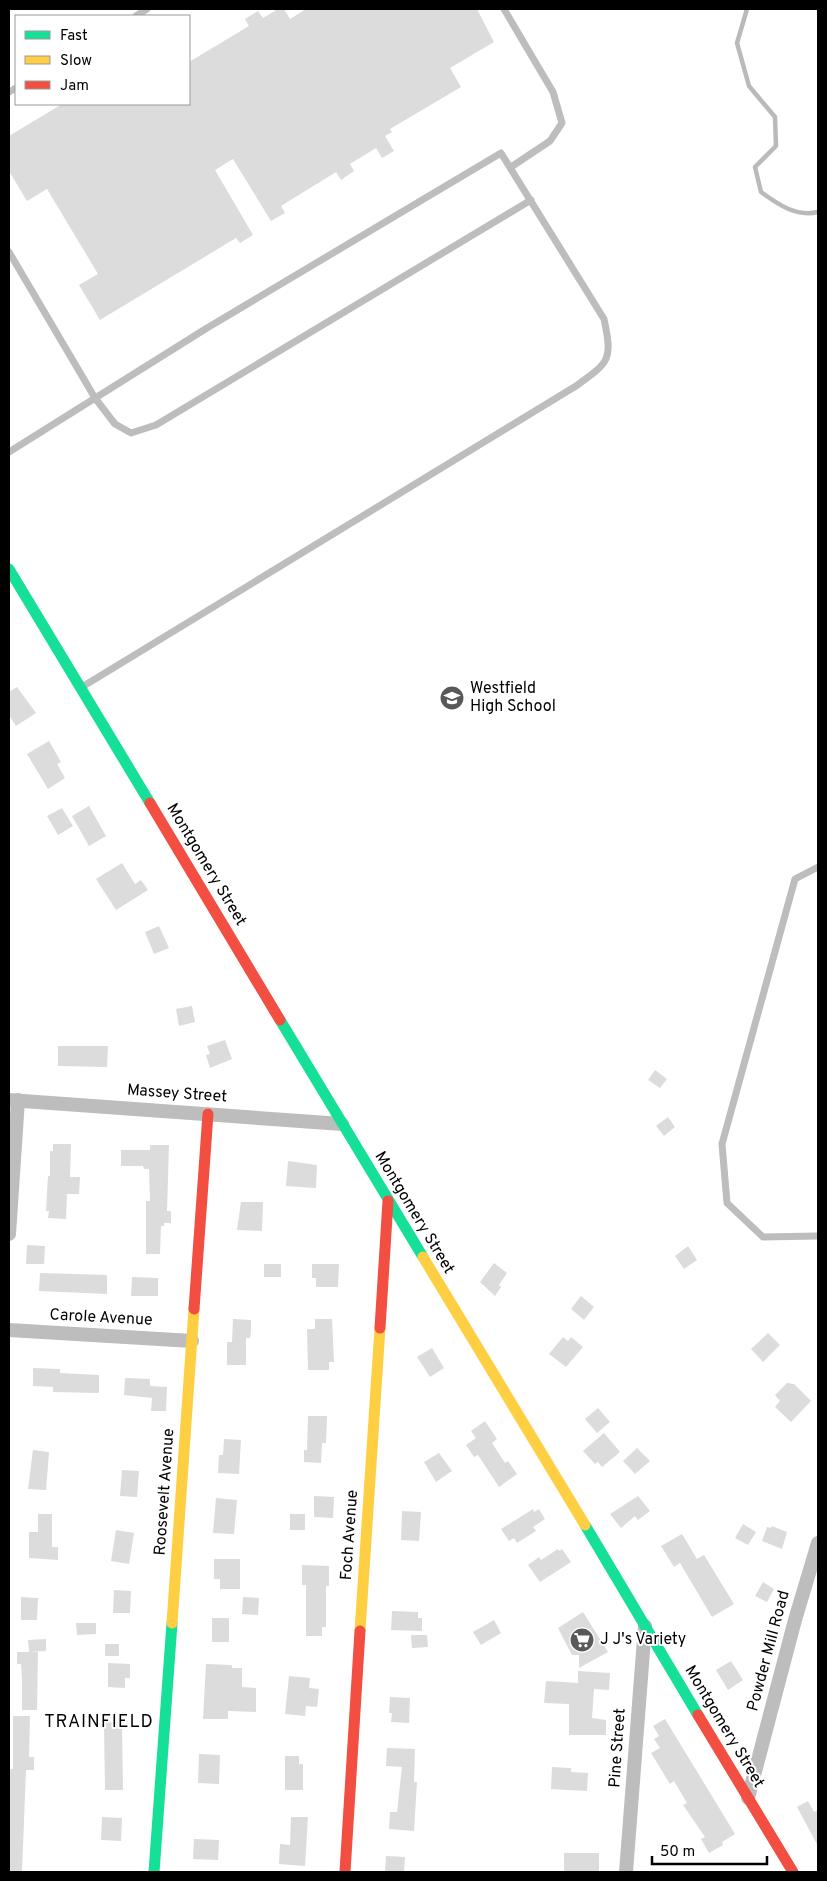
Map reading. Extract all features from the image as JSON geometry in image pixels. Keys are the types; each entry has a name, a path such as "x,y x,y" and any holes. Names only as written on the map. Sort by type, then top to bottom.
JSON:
{"main road":[{"name":"Montgomery Street","path":"9,570 793,1872"},
{"name":"Roosevelt Avenue","path":"154,1872 208,1114"},
{"name":"Foch Avenue","path":"345,1872 388,1201"}],"street":[{"name":"Massey Street","path":"13,1100 342,1124"},
{"path":"9,1234 13,1100"},
{"name":"Carole Avenue","path":"9,1330 192,1341"},
{"name":"Powder Mill Road","path":"748,1798 792,1630 818,1543"},
{"name":"Pine Street","path":"626,1872 644,1626"}],"lane":[{"path":"504,9 553,92 562,123 550,141 511,167"},
{"path":"9,452 501,153 604,319 610,347 602,367 540,409 80,688"},
{"path":"9,252 95,398 115,424 131,432 156,425 531,200"},
{"path":"818,867 795,879 722,1144 727,1203 734,1210 763,1237 818,1236"}],"building":[{"path":"278,9 284,9 290,19 306,9 477,9 494,42 450,68 461,87 390,129 392,132 385,136 394,151 382,158 376,148 350,164 354,171 341,180 336,172 281,206 285,213 271,221 233,159 215,170 253,235 240,243 236,238 100,320 79,285 98,274 47,189 27,201 9,171 9,136 60,105 190,105 190,61 249,26 245,19 258,11 263,18"},
{"path":"17,687 36,713 16,726 9,715 9,692"},
{"path":"49,741 61,762 57,764 65,778 48,789 27,754"},
{"path":"89,806 106,836 89,846 72,816"},
{"path":"62,808 73,826 58,835 47,816"},
{"path":"122,863 135,884 141,880 148,890 116,910 96,879"},
{"path":"159,926 169,948 154,954 145,932"},
{"path":"192,1006 195,1022 179,1026 176,1009"},
{"path":"225,1040 232,1059 210,1068 206,1055 210,1054 207,1046"},
{"path":"58,1046 108,1046 107,1067 58,1066"},
{"path":"655,1070 667,1079 660,1088 648,1080"},
{"path":"668,1117 675,1127 664,1136 656,1126"},
{"path":"53,1144 71,1144 70,1177 80,1177 79,1194 67,1194 66,1219 48,1218 49,1211 46,1211 48,1176 50,1176 50,1151 53,1151"},
{"path":"150,1145 169,1145 167,1211 171,1211 171,1223 164,1223 164,1226 161,1226 160,1254 146,1254 146,1201 150,1201 149,1169 144,1169 143,1166 121,1166 121,1150 150,1150"},
{"path":"288,1161 317,1165 316,1188 286,1186"},
{"path":"241,1202 263,1202 262,1231 237,1230"},
{"path":"27,1245 45,1246 44,1264 26,1264"},
{"path":"688,1246 697,1260 684,1269 675,1256"},
{"path":"494,1263 507,1273 499,1285 501,1287 495,1296 480,1282"},
{"path":"264,1264 281,1264 281,1277 264,1277"},
{"path":"312,1264 339,1264 338,1287 316,1287 316,1278 312,1278"},
{"path":"40,1273 107,1275 107,1294 39,1291"},
{"path":"132,1277 158,1278 158,1296 131,1296"},
{"path":"581,1296 594,1307 584,1320 571,1309"},
{"path":"233,1319 251,1320 250,1338 246,1338 246,1365 227,1365 227,1342 232,1342"},
{"path":"315,1319 332,1319 334,1362 329,1362 329,1370 308,1370 307,1329 315,1329"},
{"path":"768,1333 780,1345 763,1362 751,1349"},
{"path":"563,1337 568,1341 571,1337 583,1347 566,1367 549,1354"},
{"path":"432,1348 444,1368 430,1377 417,1357"},
{"path":"33,1368 60,1369 60,1373 99,1375 99,1393 53,1392 53,1387 33,1386"},
{"path":"125,1378 150,1379 150,1386 167,1387 166,1411 151,1411 152,1398 124,1395"},
{"path":"787,1383 794,1384 811,1401 791,1422 775,1407 780,1401 775,1395"},
{"path":"598,1408 610,1422 597,1433 585,1419"},
{"path":"308,1416 327,1416 326,1443 322,1443 321,1463 304,1462 304,1450 307,1450"},
{"path":"485,1421 497,1439 492,1443 505,1463 508,1461 517,1474 499,1487 478,1455 474,1457 466,1445 476,1438 471,1431"},
{"path":"604,1433 620,1452 602,1467 598,1462 595,1464 583,1451"},
{"path":"224,1439 241,1440 239,1474 218,1473 219,1455 223,1455"},
{"path":"637,1448 650,1461 635,1474 623,1461"},
{"path":"33,1450 49,1452 46,1490 28,1489"},
{"path":"439,1453 452,1471 436,1482 424,1462"},
{"path":"122,1470 139,1471 137,1497 120,1496"},
{"path":"314,1496 334,1497 333,1518 314,1517"},
{"path":"638,1496 650,1511 638,1520 635,1516 621,1528 610,1514"},
{"path":"216,1498 237,1500 234,1534 213,1533"},
{"path":"533,1509 534,1512 539,1509 545,1519 533,1527 536,1531 517,1543 514,1538 509,1541 501,1529"},
{"path":"402,1511 421,1512 419,1541 401,1540"},
{"path":"38,1514 52,1514 52,1547 58,1547 58,1560 29,1558 29,1532 38,1532"},
{"path":"290,1514 305,1514 305,1530 290,1530"},
{"path":"743,1524 756,1532 748,1545 735,1538"},
{"path":"772,1526 787,1532 782,1549 762,1541 767,1527 771,1528"},
{"path":"116,1530 134,1533 129,1564 111,1561"},
{"path":"682,1534 697,1559 704,1555 734,1604 712,1617 680,1563 674,1567 661,1546"},
{"path":"558,1549 559,1551 562,1549 571,1562 540,1582 528,1565 539,1557 541,1560"},
{"path":"214,1559 240,1559 240,1589 220,1589 220,1579 214,1579"},
{"path":"302,1565 329,1566 329,1586 326,1586 326,1627 322,1627 322,1636 306,1636 306,1585 302,1585"},
{"path":"763,1582 774,1589 767,1602 755,1596"},
{"path":"114,1590 131,1591 130,1613 113,1613"},
{"path":"21,1597 38,1598 37,1620 21,1620"},
{"path":"243,1597 259,1598 258,1615 242,1614"},
{"path":"392,1611 418,1612 418,1618 422,1618 422,1631 391,1630"},
{"name":"J J's Variety","path":"583,1612 608,1652 579,1668 579,1655 572,1655 558,1628"},
{"path":"212,1618 229,1618 229,1642 212,1642"},
{"path":"494,1620 501,1633 481,1645 473,1632"},
{"path":"76,1623 96,1623 96,1634 77,1635"},
{"path":"411,1635 427,1635 428,1647 412,1648"},
{"path":"46,1639 46,1651 29,1652 28,1640"},
{"path":"105,1644 119,1644 119,1656 105,1656"},
{"path":"17,1652 38,1652 37,1710 22,1710 21,1664 17,1664"},
{"path":"731,1661 743,1680 728,1690 716,1670"},
{"path":"108,1663 130,1664 130,1678 125,1678 125,1688 108,1687"},
{"path":"206,1664 232,1665 232,1668 242,1668 242,1687 256,1688 256,1712 228,1711 228,1719 203,1719"},
{"path":"578,1671 610,1673 609,1690 594,1689 592,1718 606,1720 606,1735 569,1735 569,1704 544,1703 546,1681 578,1683"},
{"path":"289,1676 310,1678 309,1688 319,1689 317,1707 306,1706 305,1716 285,1714"},
{"path":"390,1697 410,1698 409,1723 391,1722 392,1713 389,1713"},
{"path":"13,1716 30,1716 29,1757 34,1757 34,1770 26,1770 22,1872 9,1872 9,1769 13,1769"},
{"path":"665,1719 735,1834 722,1842 723,1845 709,1853 701,1839 705,1837 683,1805 687,1803 674,1781 670,1784 651,1753 660,1748 654,1739 659,1736 653,1726"},
{"path":"104,1722 122,1722 123,1790 105,1790"},
{"path":"387,1748 415,1749 414,1782 417,1782 414,1831 389,1829 390,1812 397,1812 402,1767 386,1766"},
{"path":"199,1754 220,1755 219,1784 198,1783"},
{"path":"285,1756 299,1756 299,1764 303,1764 303,1790 285,1790"},
{"path":"552,1767 571,1768 571,1772 588,1773 587,1791 551,1789"},
{"path":"808,1801 814,1812 818,1810 818,1846 797,1807"},
{"path":"102,1817 122,1818 121,1841 101,1840"},
{"path":"291,1817 308,1817 305,1866 279,1864 280,1844 290,1845"},
{"path":"194,1839 219,1840 218,1860 193,1859"},
{"path":"564,1853 599,1853 599,1872 564,1872"},
{"path":"386,1856 405,1857 404,1872 385,1872"}],"waterway":[{"path":"747,9 737,43 749,86 775,117 776,146 755,167 761,192 788,209 802,213 818,212"}],"traffic: fast":[{"path":"9,569 150,803"},
{"path":"280,1020 423,1257"},
{"path":"585,1525 698,1715"},
{"path":"154,1872 172,1623"}],"traffic: slow":[{"path":"423,1257 585,1525"},
{"path":"172,1623 194,1309"},
{"path":"360,1631 380,1328"}],"traffic: jam":[{"path":"150,803 280,1020"},
{"path":"194,1309 208,1114"},
{"path":"380,1328 388,1201"},
{"path":"345,1872 360,1631"},
{"path":"698,1715 793,1872"}],"place":[{"name":"Westfield High School","path":"452,698"},
{"name":"J J's Variety","path":"582,1640"}],"district":[{"name":"TRAINFIELD","path":"99,1722"}]}
